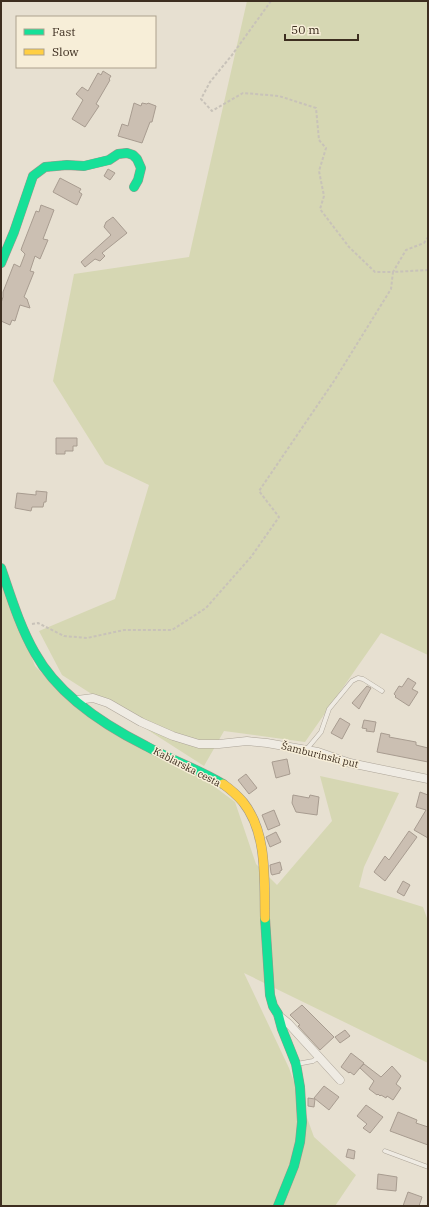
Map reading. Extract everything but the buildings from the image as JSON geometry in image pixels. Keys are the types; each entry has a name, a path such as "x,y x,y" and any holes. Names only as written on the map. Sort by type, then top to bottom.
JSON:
{"street":[{"path":"1,263 14,232 33,176 45,167 67,165 84,166 109,160 118,154 127,153 133,155 140,168 138,180 134,187"},
{"name":"Kablarska cesta","path":"1,568 23,626 38,660 51,676 77,700 106,723 156,752 199,771 223,784 236,795 250,813 257,830 262,849 265,874 265,917 270,995 273,1006 278,1014 340,1080"},
{"name":"Šamburinski put","path":"77,700 93,698 108,703 141,722 173,736 199,744 219,744 247,741 306,750 350,763 428,778"},
{"name":"Kablarska cesta","path":"278,1014 282,1029 296,1064 300,1087 302,1122 300,1142 294,1166 278,1206"}],"lane":[{"path":"306,750 321,732 329,710 352,680 358,678 363,679 382,691"},
{"path":"296,1064 312,1061 319,1057"},
{"path":"385,1151 428,1167"}],"path":[{"path":"271,1 236,50 210,82 201,99 212,111 243,93 279,96 316,108 319,140 326,148 319,171 324,196 320,209 349,247 375,272 428,270"},
{"path":"23,626 38,623 64,636 87,638 124,630 172,630 206,608 251,557 279,517 260,491 346,362 391,289 393,272 406,250 424,242 428,237"}],"green space":[{"path":"247,1 428,1 428,655 381,633 305,742 224,731 204,766 62,675 39,631 115,599 149,485 105,464 53,381 74,274 189,257"},
{"path":"1,576 35,666 67,699 199,775 235,802 256,864 277,885 332,821 320,776 399,793 364,867 359,887 423,907 428,921 428,1063 244,973 289,1068 314,1137 356,1175 335,1206 1,1206"}],"traffic: fast":[{"path":"1,263 14,232 33,176 45,167 67,165 84,166 109,160 118,154 127,153 133,155 137,159 141,168 138,180 134,187"},
{"path":"1,568 16,612 35,653 56,682 69,695 114,729 223,784"},
{"path":"265,918 270,995 296,1064 300,1087 302,1122 300,1142 294,1166 278,1206"}],"traffic: slow":[{"path":"223,784 243,802 251,814 257,828 263,858 265,918"}]}
